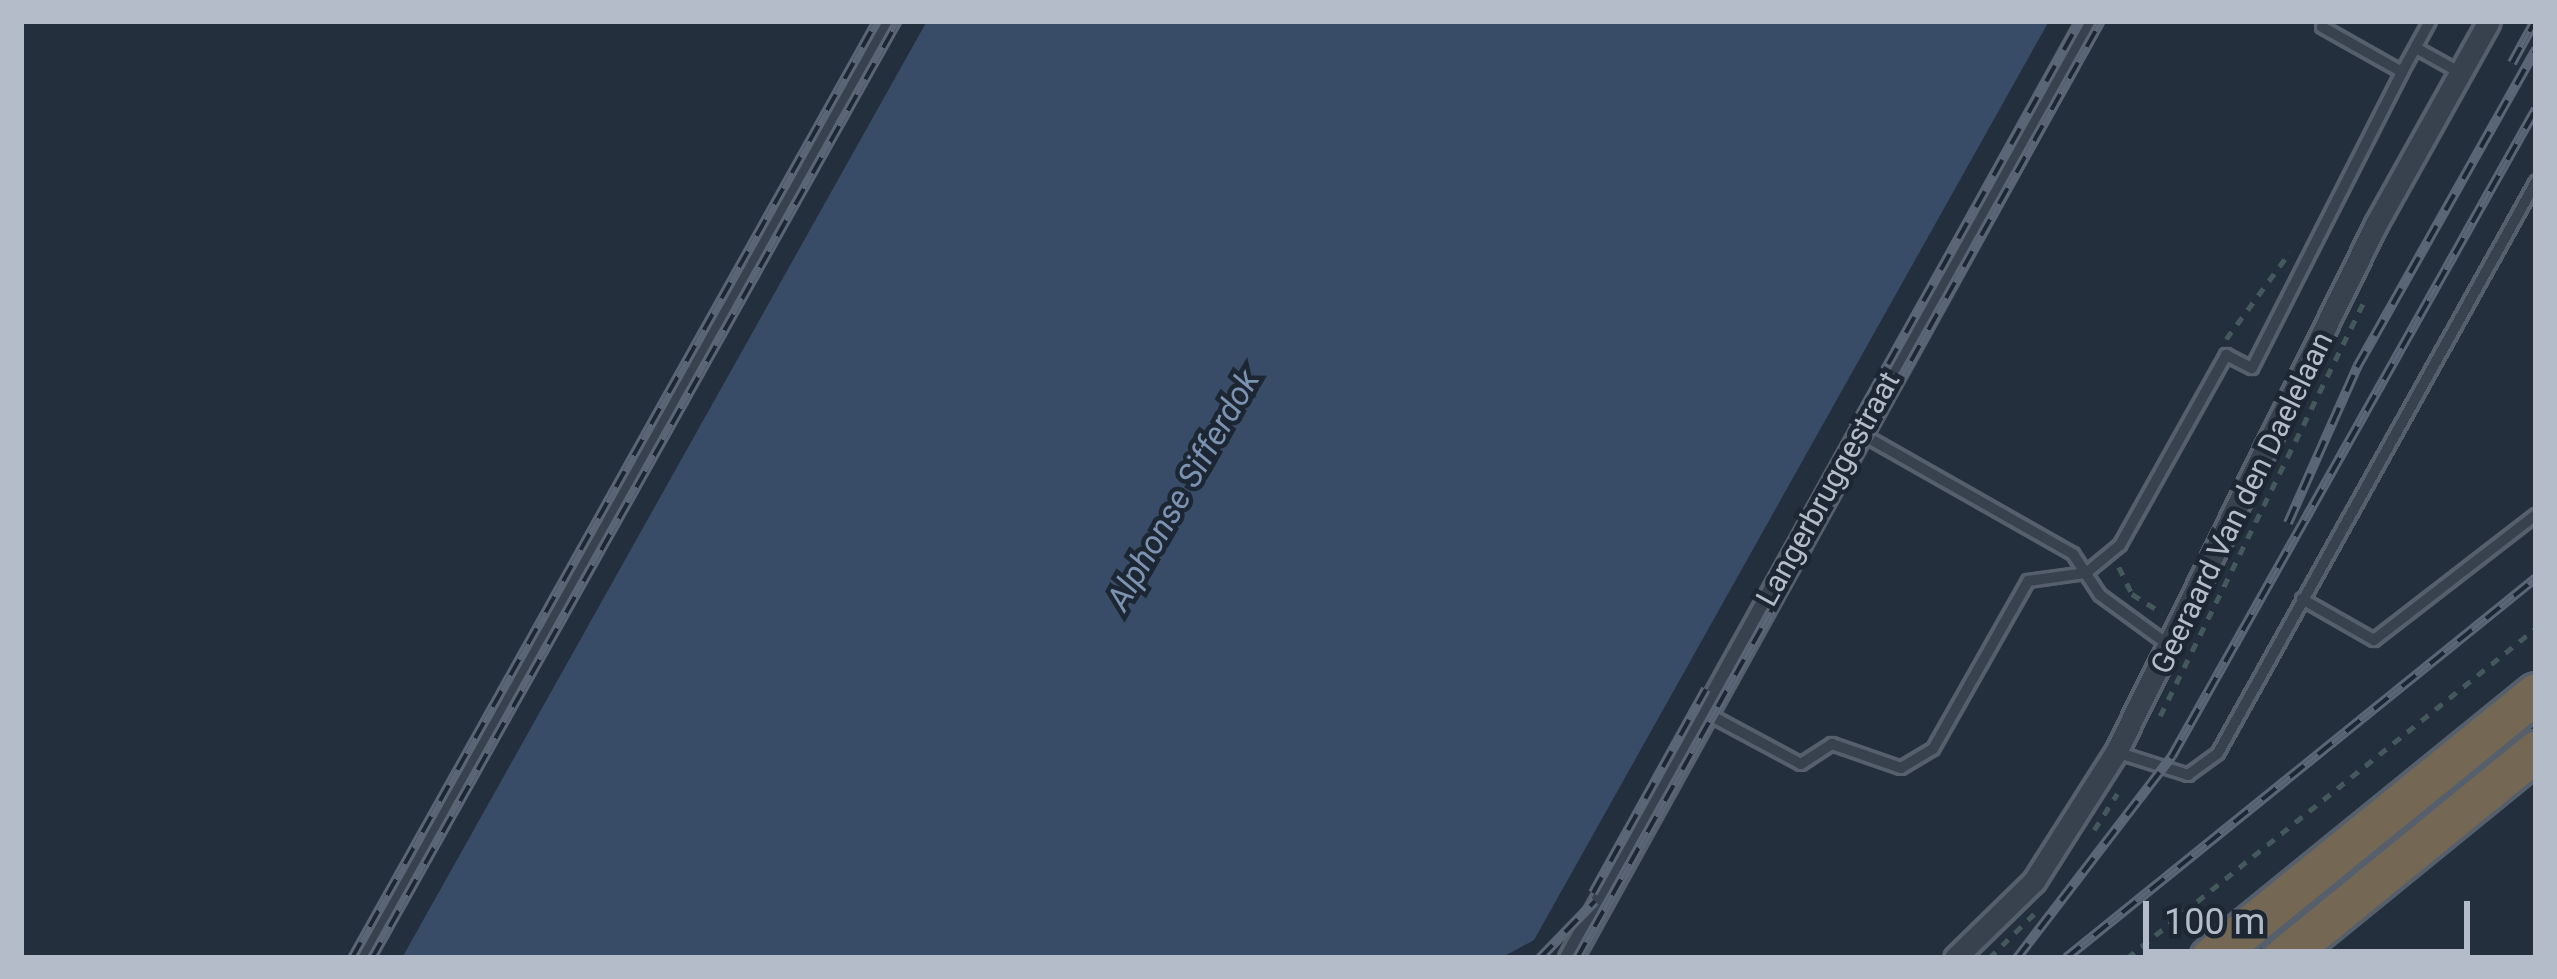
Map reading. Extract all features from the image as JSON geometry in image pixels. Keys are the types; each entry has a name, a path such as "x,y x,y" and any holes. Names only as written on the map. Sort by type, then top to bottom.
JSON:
{"highway":[{"path":"2210,958 2536,693"},
{"path":"2282,958 2536,751"}],"street":[{"name":"Langerbruggestraat","path":"1574,951 2089,21"},
{"name":"Geeraard Van den Daelelaan","path":"1955,958 2034,881 2116,752 2489,21"}],"lane":[{"path":"362,958 887,21"},
{"path":"1703,712 1801,764 1832,744 1900,768 1933,749 2028,581 2086,573 2111,552 2226,355 2252,368 2430,21"},
{"path":"2322,27 2402,71"},
{"path":"2416,48 2461,73"},
{"path":"2116,752 2188,775 2204,768 2536,182"},
{"path":"1860,433 2073,554 2086,573 2171,647"},
{"path":"2302,598 2374,640 2536,515"},
{"path":"1556,958 1574,951"}],"path":[{"path":"2220,349 2294,245"},
{"path":"2111,552 2140,600"},
{"path":"2127,958 2536,628"}],"water":[{"name":"Alphonse Sifferdok","path":"927,21 2049,21 1534,940 1501,958 402,958"}],"railway":[{"path":"352,958 877,21"},
{"path":"372,958 898,21"},
{"path":"1853,427 2080,21"},
{"path":"1577,958 2101,21"},
{"path":"2512,63 2535,21"},
{"path":"2288,523 2357,367 2536,49"},
{"path":"2017,958 2172,756 2536,109"},
{"path":"2066,958 2536,578"},
{"path":"1593,893 1706,689"},
{"path":"1540,958 1595,901"}]}
